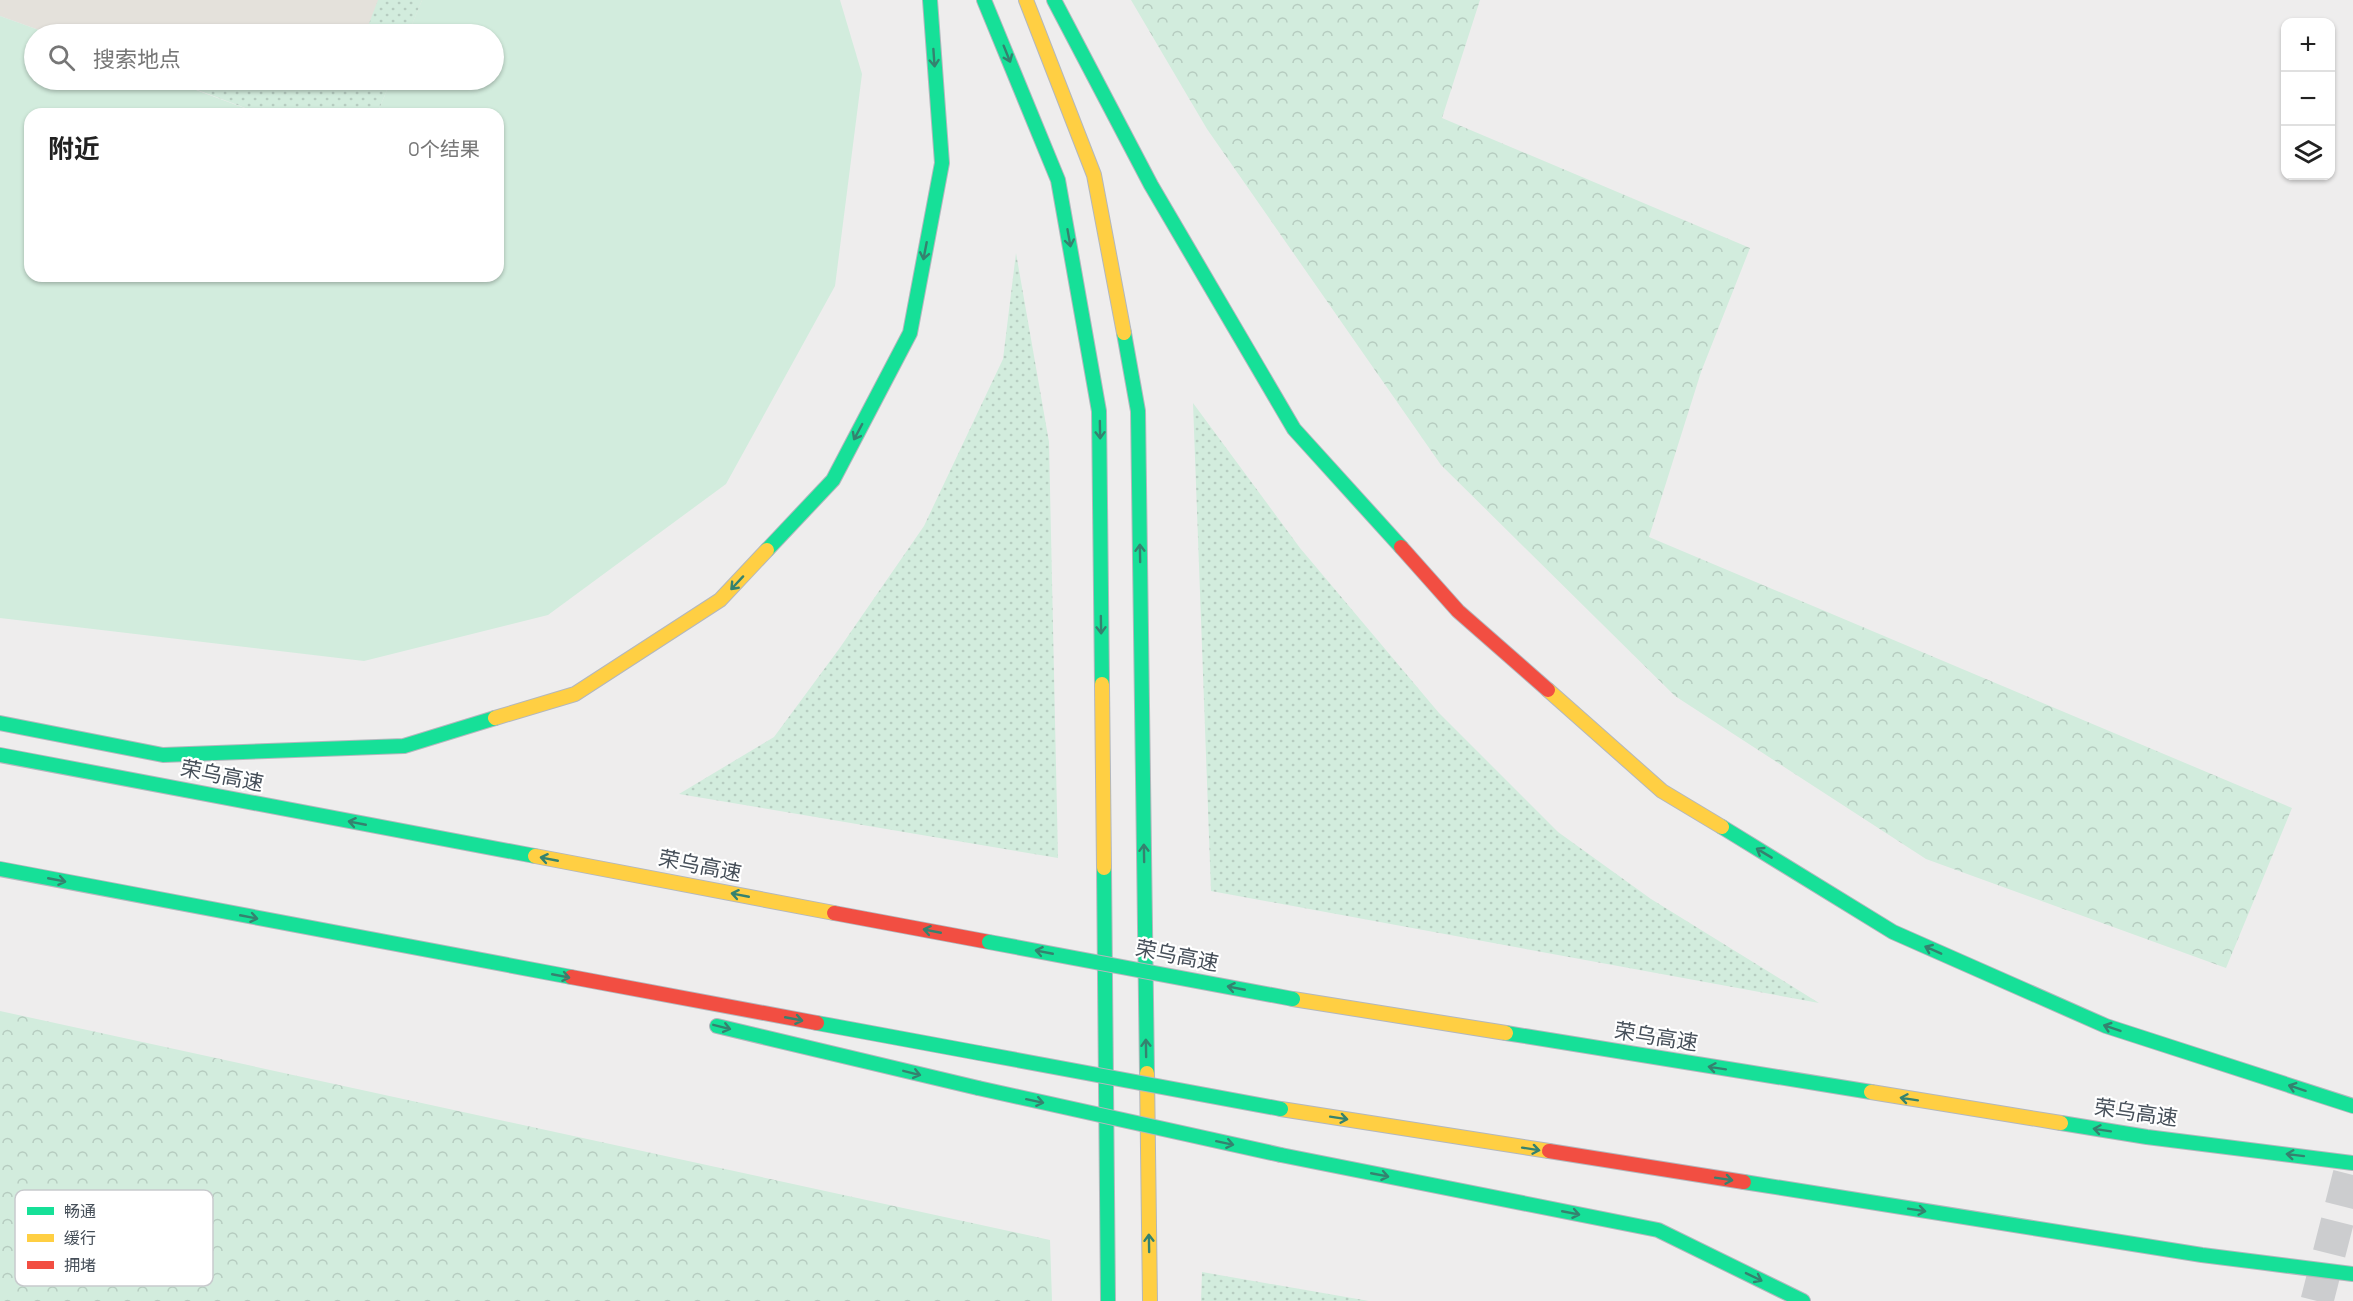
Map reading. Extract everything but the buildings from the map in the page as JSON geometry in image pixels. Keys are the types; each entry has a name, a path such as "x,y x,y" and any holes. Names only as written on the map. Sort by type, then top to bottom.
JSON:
{"highway":[{"path":"0,723 163,755 404,746 575,694 720,600 833,480 910,333 942,163 930,0"},
{"path":"984,0 1058,180 1099,411 1108,1301"},
{"path":"1026,0 1094,175 1138,411 1150,1301"},
{"path":"1054,0 1151,185 1294,429 1458,611 1662,791 1893,932 2106,1026 2353,1106"},
{"name":"荣乌高速","path":"0,755 1293,999 2135,1135 2353,1163"},
{"path":"0,869 1281,1109 2190,1253 2353,1274"},
{"path":"339,934 583,993"},
{"path":"699,1021 978,1088 1281,1155 1658,1230 1803,1301"}],"shaded area":[{"path":"0,0 422,0 412,24 24,25 0,16"}],"green space":[{"path":"378,0 422,0 412,24 369,24"},
{"path":"422,0 840,0 862,74 835,286 726,484 548,615 364,661 0,618 0,16 24,25 24,90 196,90 245,108 24,108 24,282 504,282 504,108 379,108 387,90 504,90 504,24 412,24"},
{"path":"1131,0 1480,0 1442,118 1750,248 1701,372 1649,537 2292,808 2226,968 1926,859 1675,696 1441,465 1207,129"},
{"path":"198,90 387,90 379,108 245,108"},
{"path":"1016,253 1049,442 1058,858 679,794 774,737 839,649 924,526 1003,359"},
{"path":"1193,403 1300,548 1439,713 1558,832 1651,899 1819,1003 1211,891"},
{"path":"0,1011 1050,1240 1052,1301 0,1301"},
{"path":"1202,1272 1369,1301 1201,1301"}],"tunnel":[{"path":"2317,1301 2353,1160"}],"traffic: fast":[{"path":"767,550 833,480 910,333 942,163 930,0"},
{"path":"984,0 1058,180 1099,411 1102,684"},
{"path":"1054,0 1151,185 1294,429 1401,547"},
{"path":"1124,333 1138,411 1147,1073"},
{"path":"0,723 163,755 404,746 495,718"},
{"path":"0,755 535,856"},
{"path":"1722,827 1893,932 2106,1026 2353,1106"},
{"path":"1104,868 1108,1301"},
{"path":"0,869 571,977"},
{"path":"989,942 1293,999"},
{"path":"817,1023 979,1053"},
{"path":"717,1026 978,1088"},
{"path":"1506,1033 1871,1092"},
{"path":"979,1053 1281,1109"},
{"path":"978,1088 1281,1155"},
{"path":"2061,1123 2147,1137 2353,1163"},
{"path":"1281,1155 1658,1230 1803,1301"},
{"path":"1744,1182 2202,1255 2353,1274"}],"traffic: slow":[{"path":"1026,0 1094,175 1124,333"},
{"path":"495,718 575,694 720,600 767,550"},
{"path":"1102,684 1104,868"},
{"path":"1548,690 1662,791 1722,827"},
{"path":"535,856 834,913"},
{"path":"1293,999 1506,1033"},
{"path":"1147,1073 1150,1301"},
{"path":"1871,1092 2061,1123"},
{"path":"1281,1109 1549,1151"}],"traffic: jam":[{"path":"1401,547 1458,611 1548,690"},
{"path":"834,913 989,942"},
{"path":"571,977 817,1023"},
{"path":"1549,1151 1744,1182"}]}
